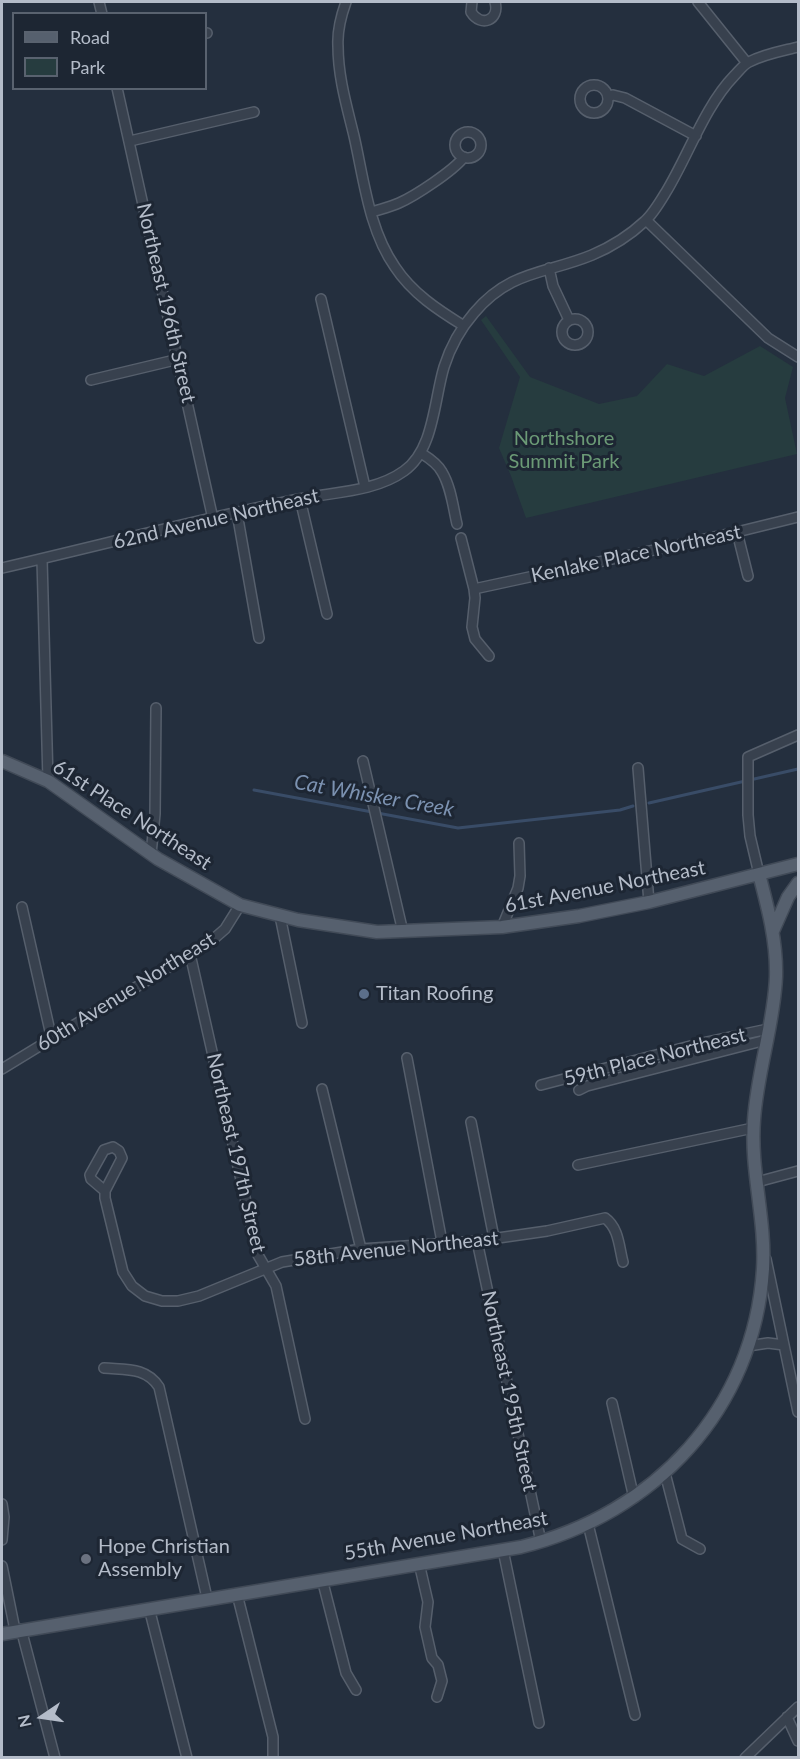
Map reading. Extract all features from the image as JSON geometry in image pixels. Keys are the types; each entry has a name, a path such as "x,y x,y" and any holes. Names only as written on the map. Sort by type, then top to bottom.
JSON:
{"main road":[{"name":"61st Place Northeast","path":"2,760 48,781 151,854 240,905"},
{"name":"61st Avenue Northeast","path":"240,905 298,920 377,933 502,927 579,916 649,902 798,864"},
{"name":"55th Avenue Northeast","path":"2,1634 541,1542 588,1524 634,1498 665,1473 694,1443 718,1408 734,1379 748,1346 761,1290 764,1245 753,1156 753,1128 754,1109 776,976 776,959 773,932 759,874"},
{"path":"773,932 788,897 798,883"}],"street":[{"path":"346,2 340,17 338,32 339,69 380,240 395,268 422,298 464,326"},
{"path":"472,2 471,12 481,21 493,16 496,8 495,2"},
{"path":"698,2 747,63"},
{"path":"457,524 442,471 421,453 428,436 444,366 453,344 473,313 498,290 517,279 583,258 609,247 646,220 672,181 727,83 747,63 798,47"},
{"name":"Northeast 196th Street","path":"117,90 213,519"},
{"path":"608,97 614,95 625,98 696,136"},
{"path":"130,141 254,112"},
{"path":"372,212 408,199 450,171 464,157"},
{"path":"646,220 768,338 798,357"},
{"path":"549,268 553,286 569,320"},
{"path":"321,299 365,487"},
{"path":"91,380 178,359"},
{"name":"62nd Avenue Northeast","path":"2,568 237,513 365,487 397,476 413,464 421,453"},
{"path":"300,499 327,614"},
{"path":"237,513 259,638"},
{"name":"Kenlake Place Northeast","path":"474,589 798,517"},
{"path":"737,532 748,576"},
{"path":"461,538 474,589 472,627 476,639 489,656"},
{"path":"42,559 48,781"},
{"path":"151,854 155,814 156,708"},
{"path":"759,874 750,836 748,815 748,757 798,735"},
{"path":"363,761 403,932"},
{"path":"638,768 649,902"},
{"path":"502,927 518,888 519,843"},
{"name":"60th Avenue Northeast","path":"2,1070 210,942 225,929 240,905"},
{"path":"22,907 52,1040"},
{"path":"280,916 302,1023"},
{"name":"Northeast 197th Street","path":"190,954 258,1255 276,1286 305,1419"},
{"name":"59th Place Northeast","path":"542,1084 702,1043 767,1034"},
{"name":"59th Place Northeast","path":"579,1090 767,1034"},
{"path":"407,1058 442,1242"},
{"path":"322,1089 361,1249"},
{"path":"471,1122 494,1238"},
{"path":"578,1165 753,1128"},
{"path":"113,1147 120,1151 122,1161 105,1191 91,1179 90,1175 104,1150 113,1147"},
{"path":"757,1182 798,1171"},
{"name":"58th Avenue Northeast","path":"105,1191 123,1272 132,1286 145,1296 162,1301 178,1301 199,1296 282,1262 361,1249 477,1241 547,1231 605,1218 615,1228 623,1262"},
{"name":"Northeast 195th Street","path":"477,1241 541,1542"},
{"path":"764,1245 798,1412"},
{"path":"748,1346 768,1343 784,1345"},
{"path":"104,1368 147,1373 159,1387 207,1598"},
{"path":"612,1403 634,1498"},
{"path":"665,1473 682,1539 700,1549"},
{"path":"2,1504 4,1517 2,1540"},
{"path":"588,1524 635,1715"},
{"path":"503,1550 539,1723"},
{"path":"420,1563 428,1602 425,1627 432,1658 438,1665 442,1681 437,1697"},
{"path":"2,1566 55,1758"},
{"path":"322,1579 346,1673 356,1690"},
{"path":"237,1593 273,1737 273,1758"},
{"path":"149,1608 187,1758"},
{"path":"745,1758 798,1707"},
{"path":"787,1717 798,1741"}],"green space":[{"name":"Northshore Summit Park","path":"486,316 530,377 599,404 637,396 667,364 704,376 760,346 793,367 785,398 797,454 526,518 499,448 520,377 481,320"}],"waterway":[{"name":"Cat Whisker Creek","path":"649,803 798,769"},
{"name":"Cat Whisker Creek","path":"254,790 458,828 620,810 633,806"}],"place":[{"name":"Titan Roofing","path":"364,994"},
{"name":"Hope Christian Assembly","path":"86,1559"}]}
